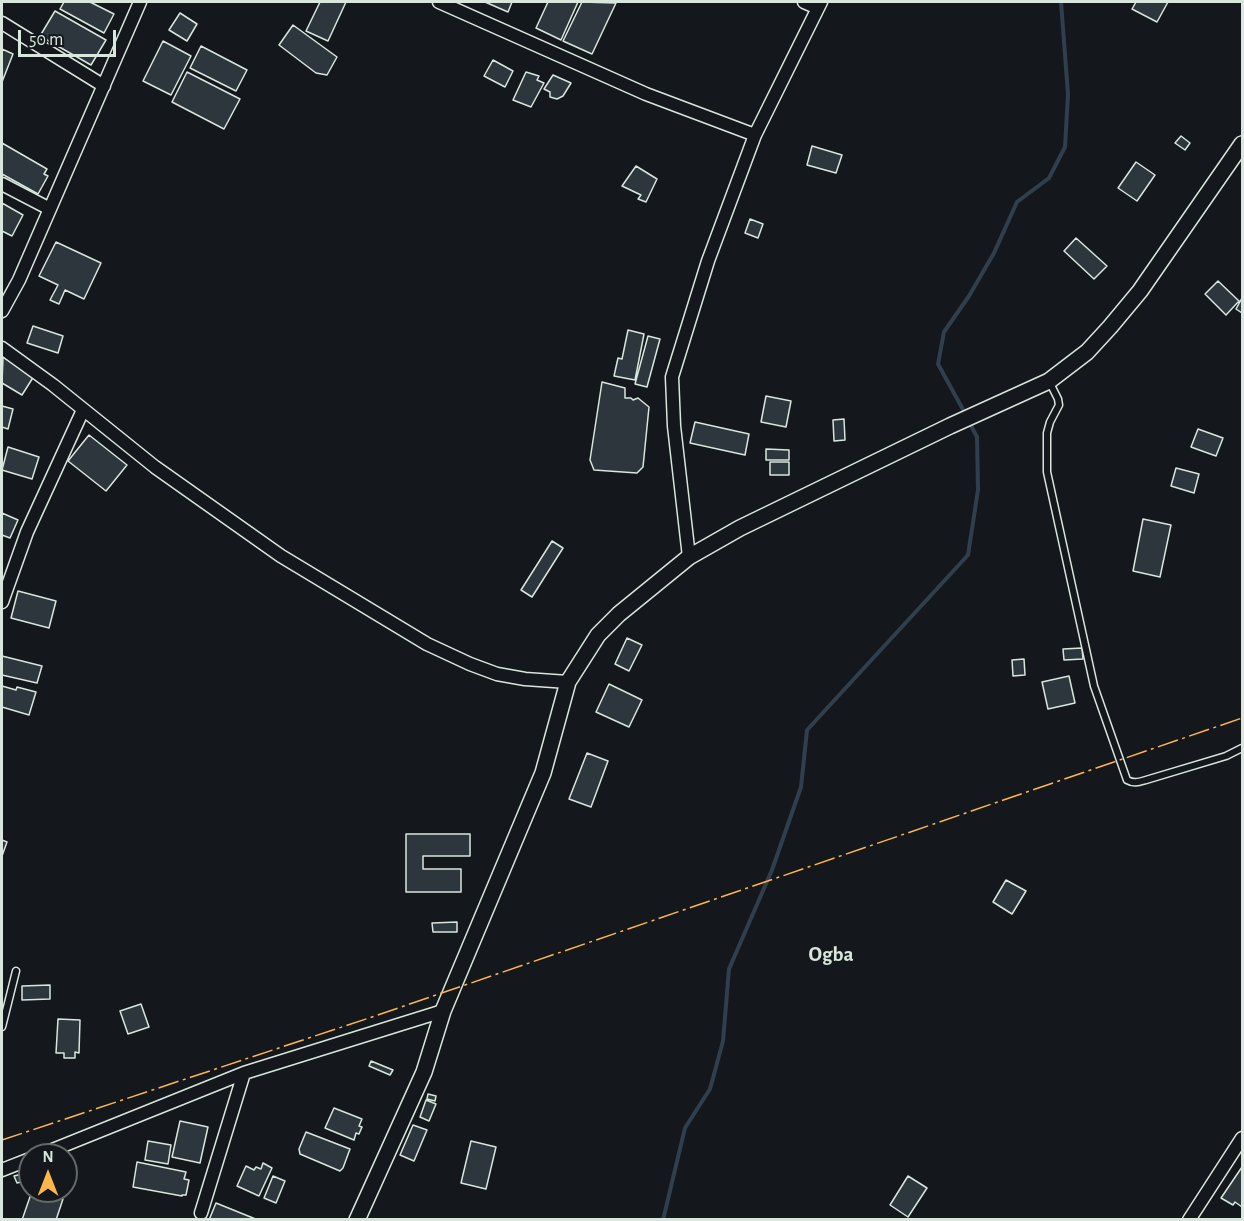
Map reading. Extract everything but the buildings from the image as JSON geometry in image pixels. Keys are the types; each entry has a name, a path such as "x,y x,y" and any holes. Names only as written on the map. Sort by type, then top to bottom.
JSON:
{"street":[{"path":"2,311 19,280 140,2"},
{"path":"440,2 646,94 755,135"},
{"path":"689,557 674,426 672,377 708,261 755,135 819,5 804,2"},
{"path":"2,23 104,86"},
{"path":"357,1220 424,1072 443,1011 543,773 568,682 598,635 619,614 689,557 740,528 950,426 1049,381 1087,352 1140,291 1242,144"},
{"path":"2,184 50,209"},
{"path":"2,348 53,385 155,467 281,556 427,644 497,674 525,679 568,682"},
{"path":"2,602 5,583 83,410"},
{"path":"69,1143 244,1072 443,1011"},
{"path":"201,1213 244,1072"},
{"path":"1189,1220 1242,1138"},
{"path":"2,1170 18,1164"}],"lane":[{"path":"1049,381 1059,405 1050,422 1047,434 1047,472 1094,686 1127,780 1136,783 1226,756 1242,748"},
{"path":"2,1027 16,971"}],"waterway":[{"path":"966,415 938,364 944,332 969,296 994,253 1017,202 1049,178 1065,147 1068,94 1061,2"},
{"path":"663,1220 685,1128 710,1089 723,1041 729,969 772,870 801,787 807,730 968,555 978,490 977,437 969,422"}],"power":[{"path":"2,1140 372,1017 1242,718"}],"district":[{"name":"Ogba","path":"831,955"}]}
